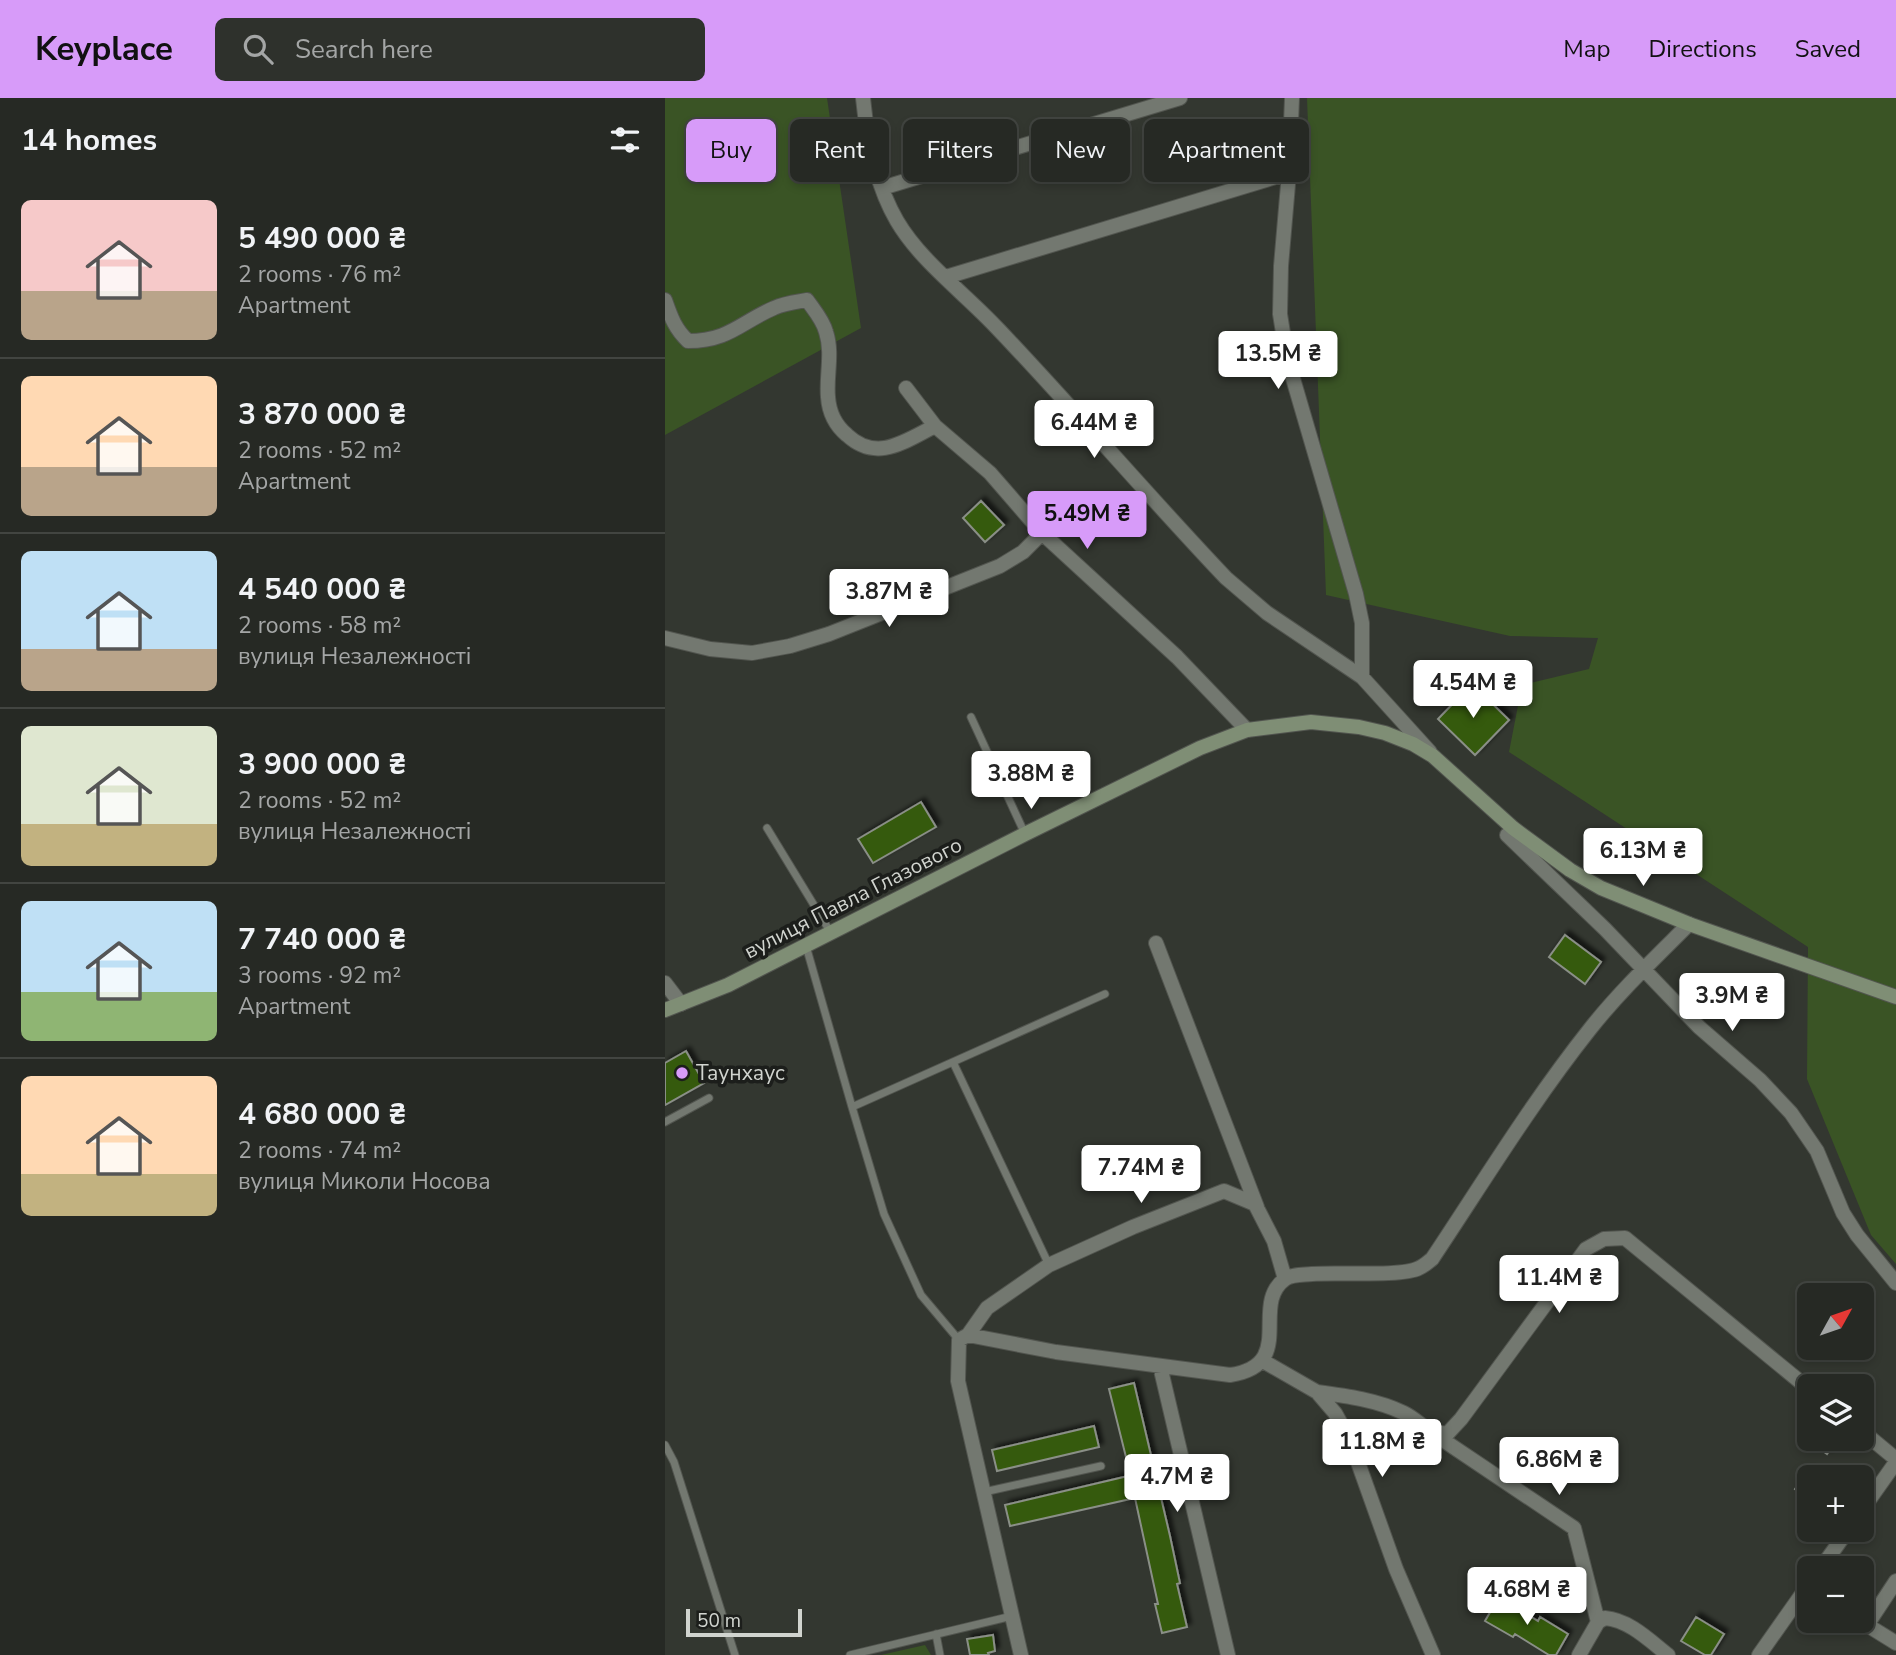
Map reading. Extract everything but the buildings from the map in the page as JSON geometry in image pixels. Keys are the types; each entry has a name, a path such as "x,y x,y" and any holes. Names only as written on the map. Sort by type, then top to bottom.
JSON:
{"main road":[{"name":"вулиця Павла Глазового","path":"665,1010 728,985 1200,748 1247,730 1287,724 1336,723 1385,733 1413,744 1433,756 1513,828 1570,870 1624,899 1896,997"}],"street":[{"path":"863,98 865,119 882,188 897,221 916,246 1000,331 1226,578 1267,613 1361,677 1433,756"},
{"path":"882,188 1180,98"},
{"path":"1291,119 1292,98"},
{"path":"946,278 1260,182"},
{"path":"1288,182 1281,266 1280,314 1283,336 1301,412 1356,594 1362,623 1361,677"},
{"path":"665,300 673,323 680,333 688,341 701,341 715,339 742,327 774,308 807,300 827,334 829,406 842,431 856,444 878,450 898,444 935,426"},
{"path":"906,388 935,426 990,473 1042,533 1177,657 1247,730"},
{"path":"665,638 711,649 752,653 790,646 829,634 1000,566 1023,552 1042,533"},
{"path":"1507,835 1643,968 1699,1027 1760,1080 1791,1113 1817,1151 1843,1213 1857,1235 1896,1283"},
{"path":"963,1337 1230,1375 1245,1373 1263,1360 1266,1353 1274,1294 1285,1279 1318,1273 1403,1273 1418,1269 1432,1259 1533,1105 1590,1030 1643,968 1689,924"},
{"path":"1156,943 1257,1207 1274,1241 1285,1279"},
{"path":"665,983 681,1004"},
{"path":"1021,1655 958,1381 963,1337 988,1308 1049,1265 1133,1227 1224,1191 1257,1207"},
{"path":"1434,1434 1448,1433 1461,1419 1586,1249 1604,1239 1625,1238 1797,1378"},
{"path":"1263,1360 1317,1392 1335,1413 1350,1440 1396,1569 1433,1655"},
{"path":"1160,1366 1228,1655"},
{"path":"1317,1392 1361,1398 1404,1413 1574,1528 1598,1622"},
{"path":"1874,1442 1896,1461 1874,1493"},
{"path":"1896,1581 1867,1625 1896,1643"},
{"path":"1759,1655 1797,1601"},
{"path":"1579,1655 1598,1622 1605,1618 1618,1619 1668,1655"}],"lane":[{"path":"971,717 1025,834"},
{"path":"767,828 831,933"},
{"path":"806,946 884,1214 921,1295 933,1312 963,1337"},
{"path":"852,1107 1105,994"},
{"path":"953,1062 1049,1265"},
{"path":"665,1122 709,1098"},
{"path":"665,1446 674,1462 735,1655"},
{"path":"983,1492 1101,1466"},
{"path":"850,1655 1012,1616"},
{"path":"936,1634 940,1655"}],"green space":[{"path":"665,98 827,98 830,119 790,119 790,182 839,182 861,328 665,435"},
{"path":"1307,98 1896,98 1896,1264 1871,1235 1807,1079 1808,947 1509,752 1522,685 1589,669 1598,638 1510,636 1326,595"},
{"path":"925,1645 931,1655 881,1655"}],"place":[{"name":"Таунхаус","path":"682,1073"}]}
